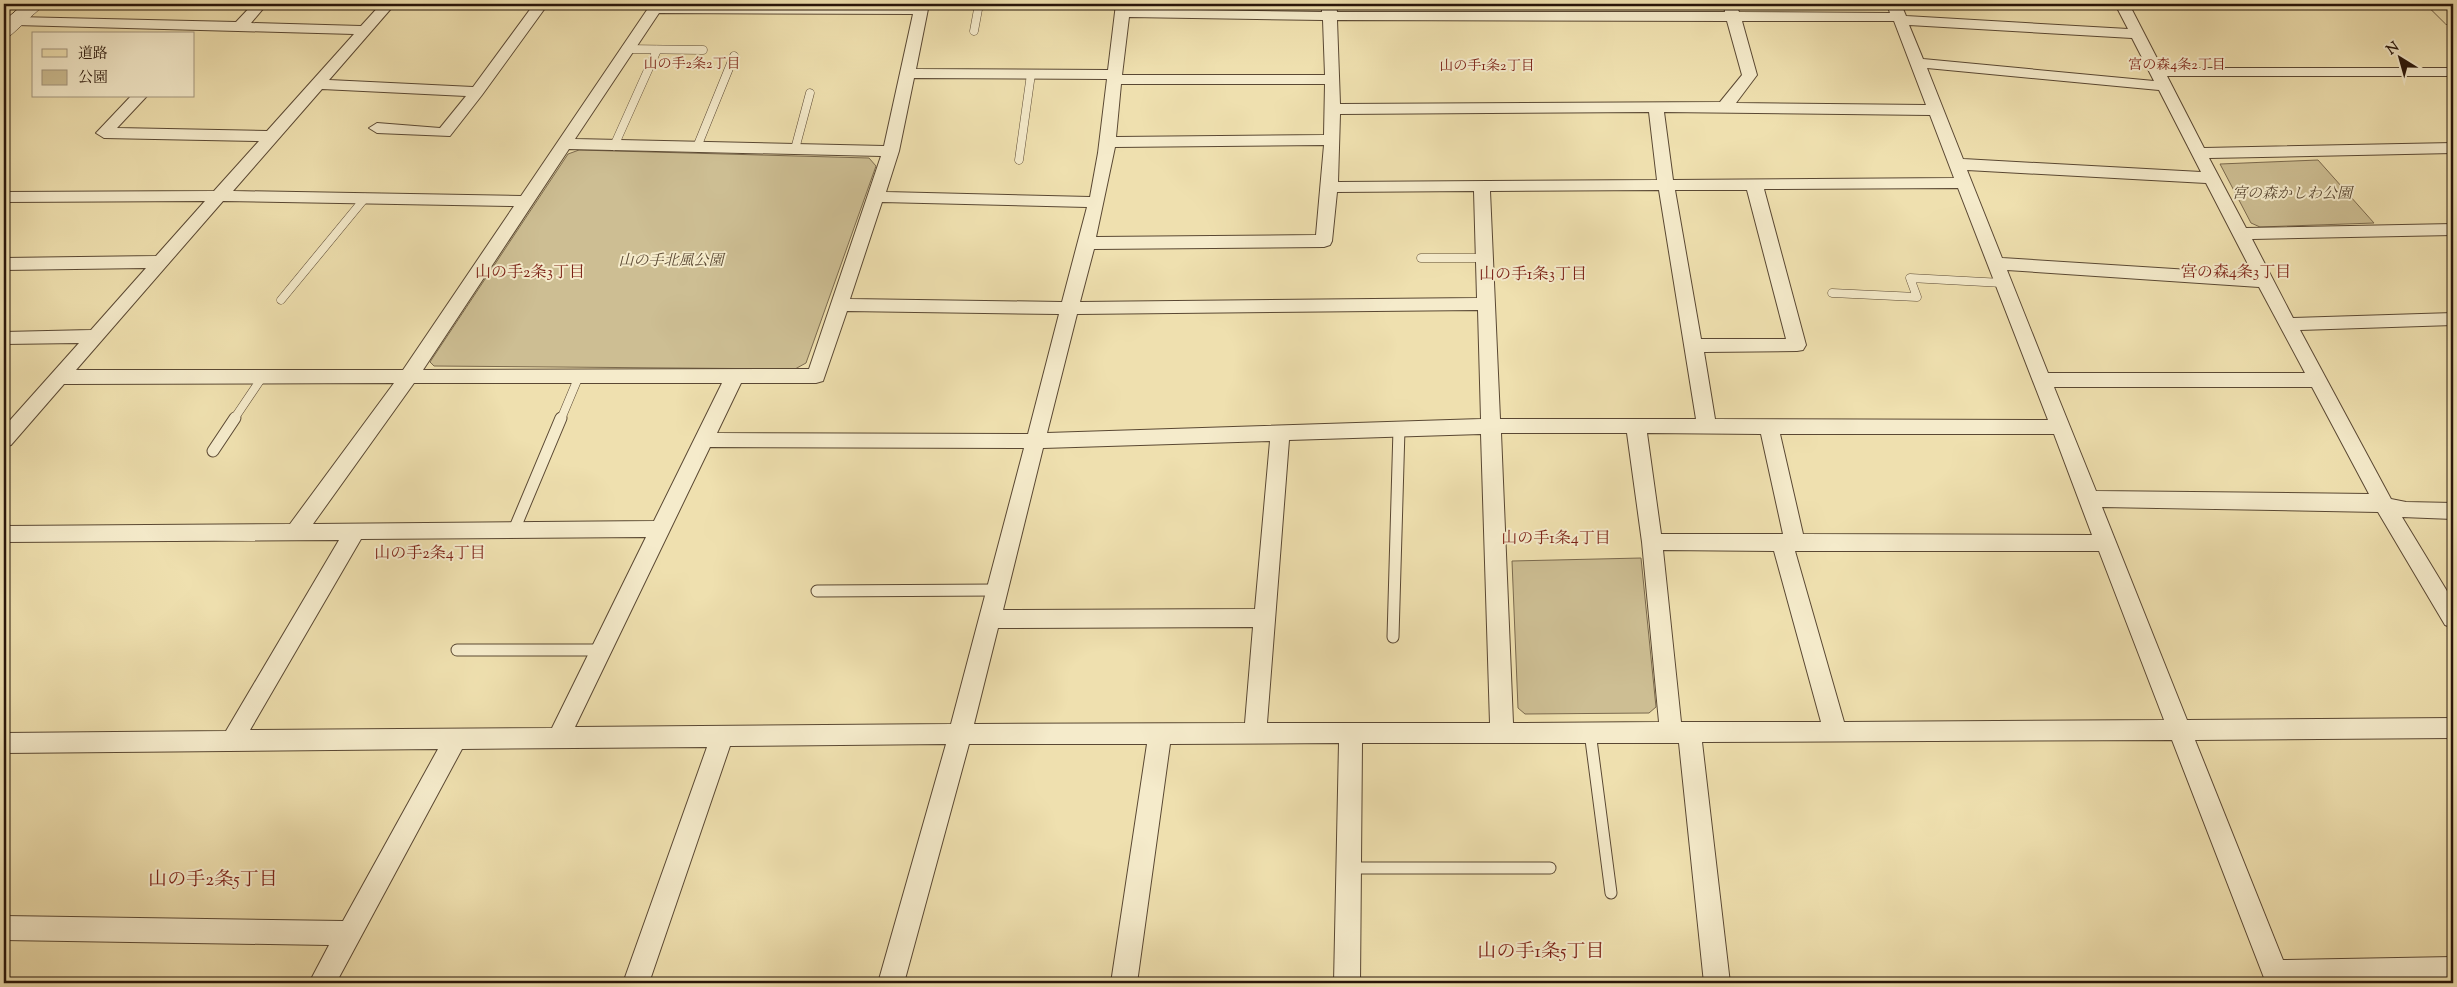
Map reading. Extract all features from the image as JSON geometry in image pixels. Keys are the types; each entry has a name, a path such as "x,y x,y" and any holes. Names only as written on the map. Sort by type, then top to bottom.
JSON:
{"main road":[{"path":"2436,4 2453,20"}],"street":[{"path":"10,26 36,4"},
{"path":"240,27 260,4"},
{"path":"4,440 61,377 158,262 388,4"},
{"path":"377,128 444,133 478,92 541,4"},
{"path":"2122,4 2265,281 2384,504 2453,619"},
{"path":"61,377 263,376 409,376 579,376 735,376 816,376 891,151 921,7 656,6 409,376 296,531"},
{"path":"891,983 998,590 1097,202 1107,142 1122,8 1731,10 1898,13 2137,34"},
{"path":"1086,242 1324,242 1330,187 1333,109 1329,10"},
{"path":"1724,107 1750,76 1731,10"},
{"path":"1898,13 2105,543 2278,978 2453,970"},
{"path":"10,26 211,26 364,30"},
{"path":"195,42 211,26"},
{"path":"1918,63 2161,79 2453,72"},
{"path":"908,74 1332,79"},
{"path":"317,84 478,92"},
{"path":"138,98 104,133 270,136"},
{"path":"1333,109 1724,107 1936,110"},
{"path":"1656,108 1666,185 1707,426"},
{"path":"1107,142 1332,140"},
{"path":"564,144 891,151"},
{"path":"2199,153 2453,148"},
{"path":"1957,164 2212,178"},
{"path":"1330,187 1964,183"},
{"path":"1694,346 1797,345 1754,184"},
{"path":"1482,186 1488,304 1502,733"},
{"path":"4,197 218,196 527,201"},
{"path":"877,197 1097,202"},
{"path":"2242,234 2453,229"},
{"path":"4,264 158,262"},
{"path":"1995,262 2265,281"},
{"path":"839,305 1069,308 1488,304"},
{"path":"2288,324 2453,319"},
{"path":"4,338 96,336"},
{"path":"558,739 735,376"},
{"path":"2041,380 2319,380"},
{"path":"703,440 1037,441 1492,426 2060,428"},
{"path":"1636,426 1717,983"},
{"path":"1769,426 1789,544 1835,732"},
{"path":"1255,734 1280,434"},
{"path":"2088,499 2370,502 2406,510 2453,511"},
{"path":"4,534 659,530"},
{"path":"232,741 354,531"},
{"path":"1652,542 1789,544 2105,543"},
{"path":"990,619 1266,618"},
{"path":"4,743 960,734 1160,735 2453,728"},
{"path":"1347,983 1351,733"},
{"path":"1124,983 1160,735"},
{"path":"636,983 722,736"},
{"path":"322,983 454,740"},
{"path":"4,928 348,933"}],"lane":[{"path":"974,31 979,4"},
{"path":"626,49 703,50"},
{"path":"614,146 657,50"},
{"path":"698,147 734,56"},
{"path":"1019,160 1032,74"},
{"path":"795,149 810,93"},
{"path":"281,300 365,198"},
{"path":"1421,258 1486,258"},
{"path":"1832,293 1917,297 1910,278 2003,283"},
{"path":"213,451 263,376"},
{"path":"514,530 579,376"},
{"path":"1393,637 1399,429"},
{"path":"817,591 998,590"},
{"path":"458,650 602,650"},
{"path":"1590,732 1611,893"},
{"path":"1349,868 1550,868"}],"green space":[{"name":"山の手北風公園","path":"579,150 869,158 876,166 806,363 795,369 434,366 430,362 568,154"},
{"name":"宮の森かしわ公園","path":"2318,160 2374,223 2260,227 2251,223 2220,164"},
{"path":"1641,558 1656,707 1649,713 1525,714 1518,708 1512,561"}],"district":[{"name":"山の手2条2丁目","path":"692,63"},
{"name":"宮の森4条2丁目","path":"2177,64"},
{"name":"山の手1条2丁目","path":"1487,65"},
{"name":"山の手2条3丁目","path":"530,271"},
{"name":"宮の森4条3丁目","path":"2236,271"},
{"name":"山の手1条3丁目","path":"1533,273"},
{"name":"山の手1条4丁目","path":"1556,537"},
{"name":"山の手2条4丁目","path":"430,552"},
{"name":"山の手2条5丁目","path":"213,878"},
{"name":"山の手1条5丁目","path":"1541,950"}]}
